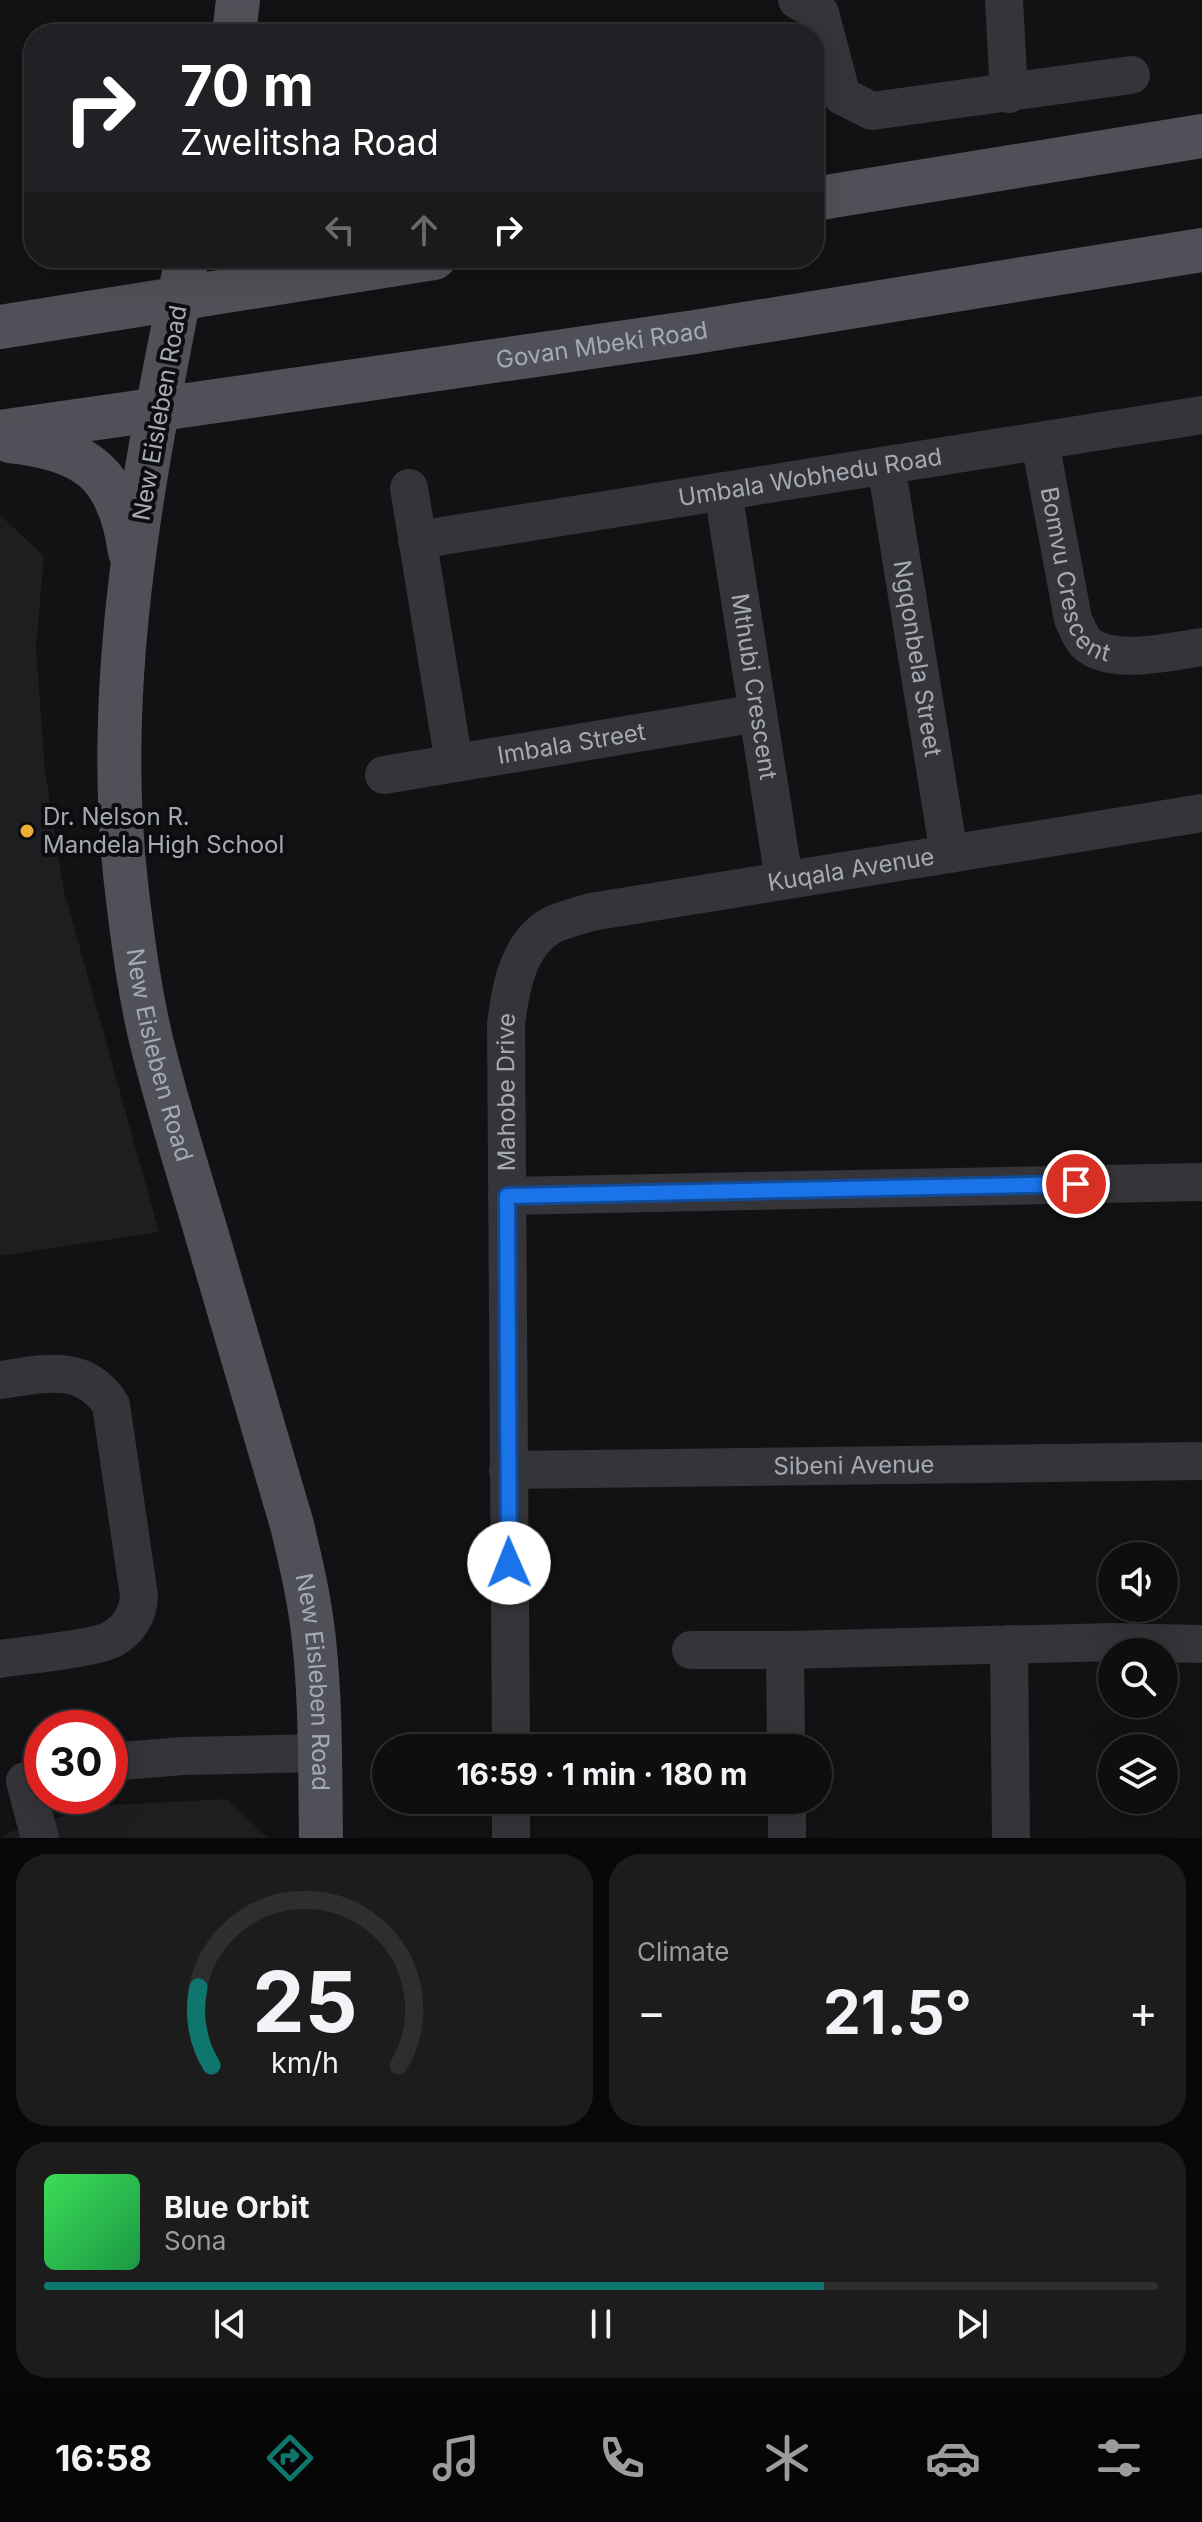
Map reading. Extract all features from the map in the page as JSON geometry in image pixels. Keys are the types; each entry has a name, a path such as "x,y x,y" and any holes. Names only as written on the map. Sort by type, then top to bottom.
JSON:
{"main road":[{"path":"235,24 238,0"},
{"path":"824,197 1202,136"},
{"name":"Govan Mbeki Road","path":"0,432 679,334 1202,250"},
{"name":"New Eisleben Road","path":"185,268 157,409 132,575 120,719 120,800 126,882 156,1060 292,1525 305,1579 315,1653 321,1838"},
{"path":"323,268 337,273"},
{"path":"0,327 369,268"},
{"path":"0,440 44,445 64,451 94,469 120,506 132,575"}],"street":[{"path":"797,0 820,13 823,24"},
{"path":"1004,0 1009,94"},
{"path":"824,28 842,96 872,111 1131,75"},
{"name":"Umbala Wobhedu Road","path":"417,540 1202,415"},
{"name":"Bomvu Crescent","path":"1040,442 1073,619 1087,643 1114,655 1136,656 1202,647"},
{"name":"Ngqonbela Street","path":"886,465 949,854"},
{"path":"409,488 454,763"},
{"name":"Mthubi Crescent","path":"723,491 784,880"},
{"name":"Imbala Street","path":"384,775 758,713"},
{"name":"Kuqala Avenue","path":"518,965 539,936 552,925 591,912 1202,813"},
{"name":"Mahobe Drive","path":"511,1734 506,1025 510,991 518,965"},
{"path":"507,1196 1202,1182"},
{"path":"0,1380 54,1373 80,1377 103,1392 111,1405 139,1596 133,1620 112,1639 1,1652"},
{"name":"Sibeni Avenue","path":"508,1470 1202,1461"},
{"path":"1009,1644 1011,1838"},
{"path":"691,1650 1202,1644"},
{"path":"785,1650 786,1734"},
{"path":"128,1761 319,1753"},
{"path":"22,1783 40,1838"},
{"path":"511,1814 511,1838"},
{"path":"787,1814 787,1838"}],"shaded area":[{"name":"Dr. Nelson R. Mandela High School","path":"0,515 44,556 36,647 45,771 64,891 159,1232 0,1256"},
{"path":"227,1799 268,1838 0,1838 10,1832 70,1814 128,1814 128,1804"}],"place":[{"name":"Dr. Nelson R. Mandela High School","path":"27,831"}],"route":[{"path":"509,1563 507,1196 1076,1184"}]}
